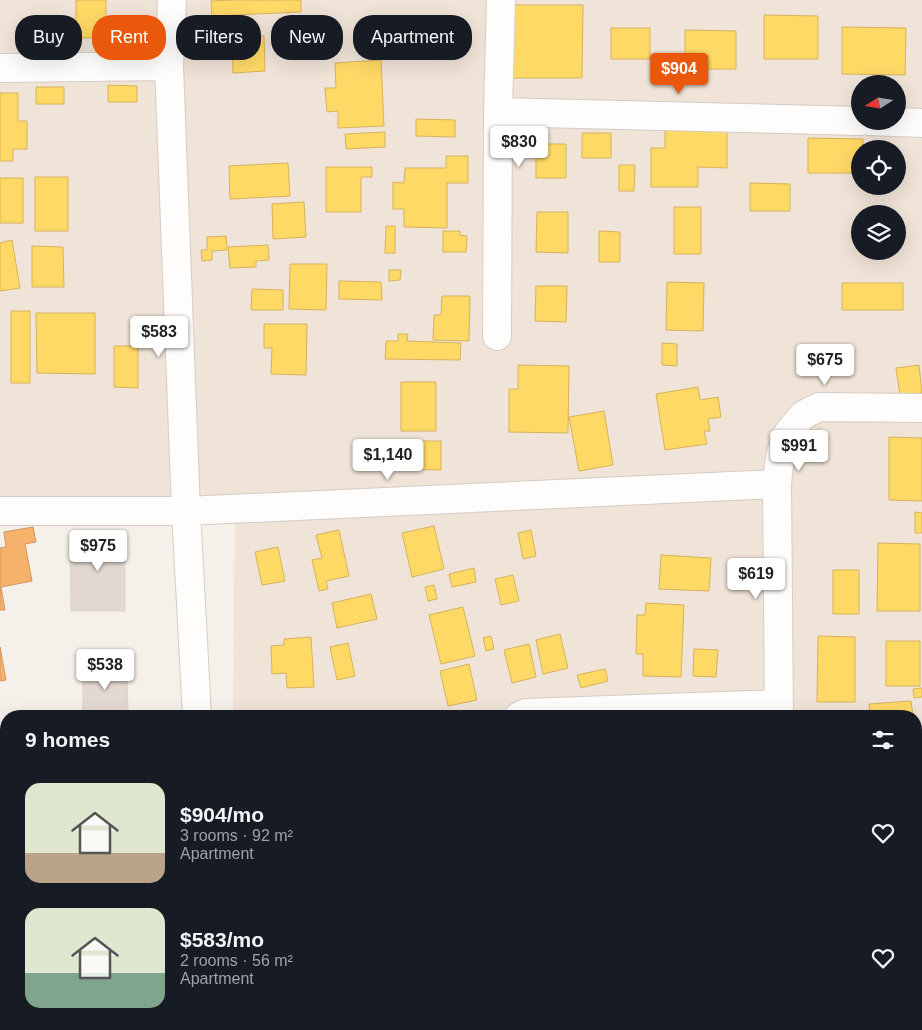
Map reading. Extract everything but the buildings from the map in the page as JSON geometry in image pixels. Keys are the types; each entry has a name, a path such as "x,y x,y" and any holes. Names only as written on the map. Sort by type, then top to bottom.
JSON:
{"street":[{"path":"172,0 169,66 186,512 197,710"},
{"path":"497,336 498,112 501,0"},
{"path":"0,68 169,66"},
{"path":"498,112 851,121"},
{"path":"906,122 922,123"},
{"path":"779,710 777,484 780,456 788,433 803,415 819,407 922,408"},
{"path":"0,511 186,512 777,484"}],"shaded area":[{"path":"0,0 922,0 922,710 233,710 235,497 0,503"}]}
